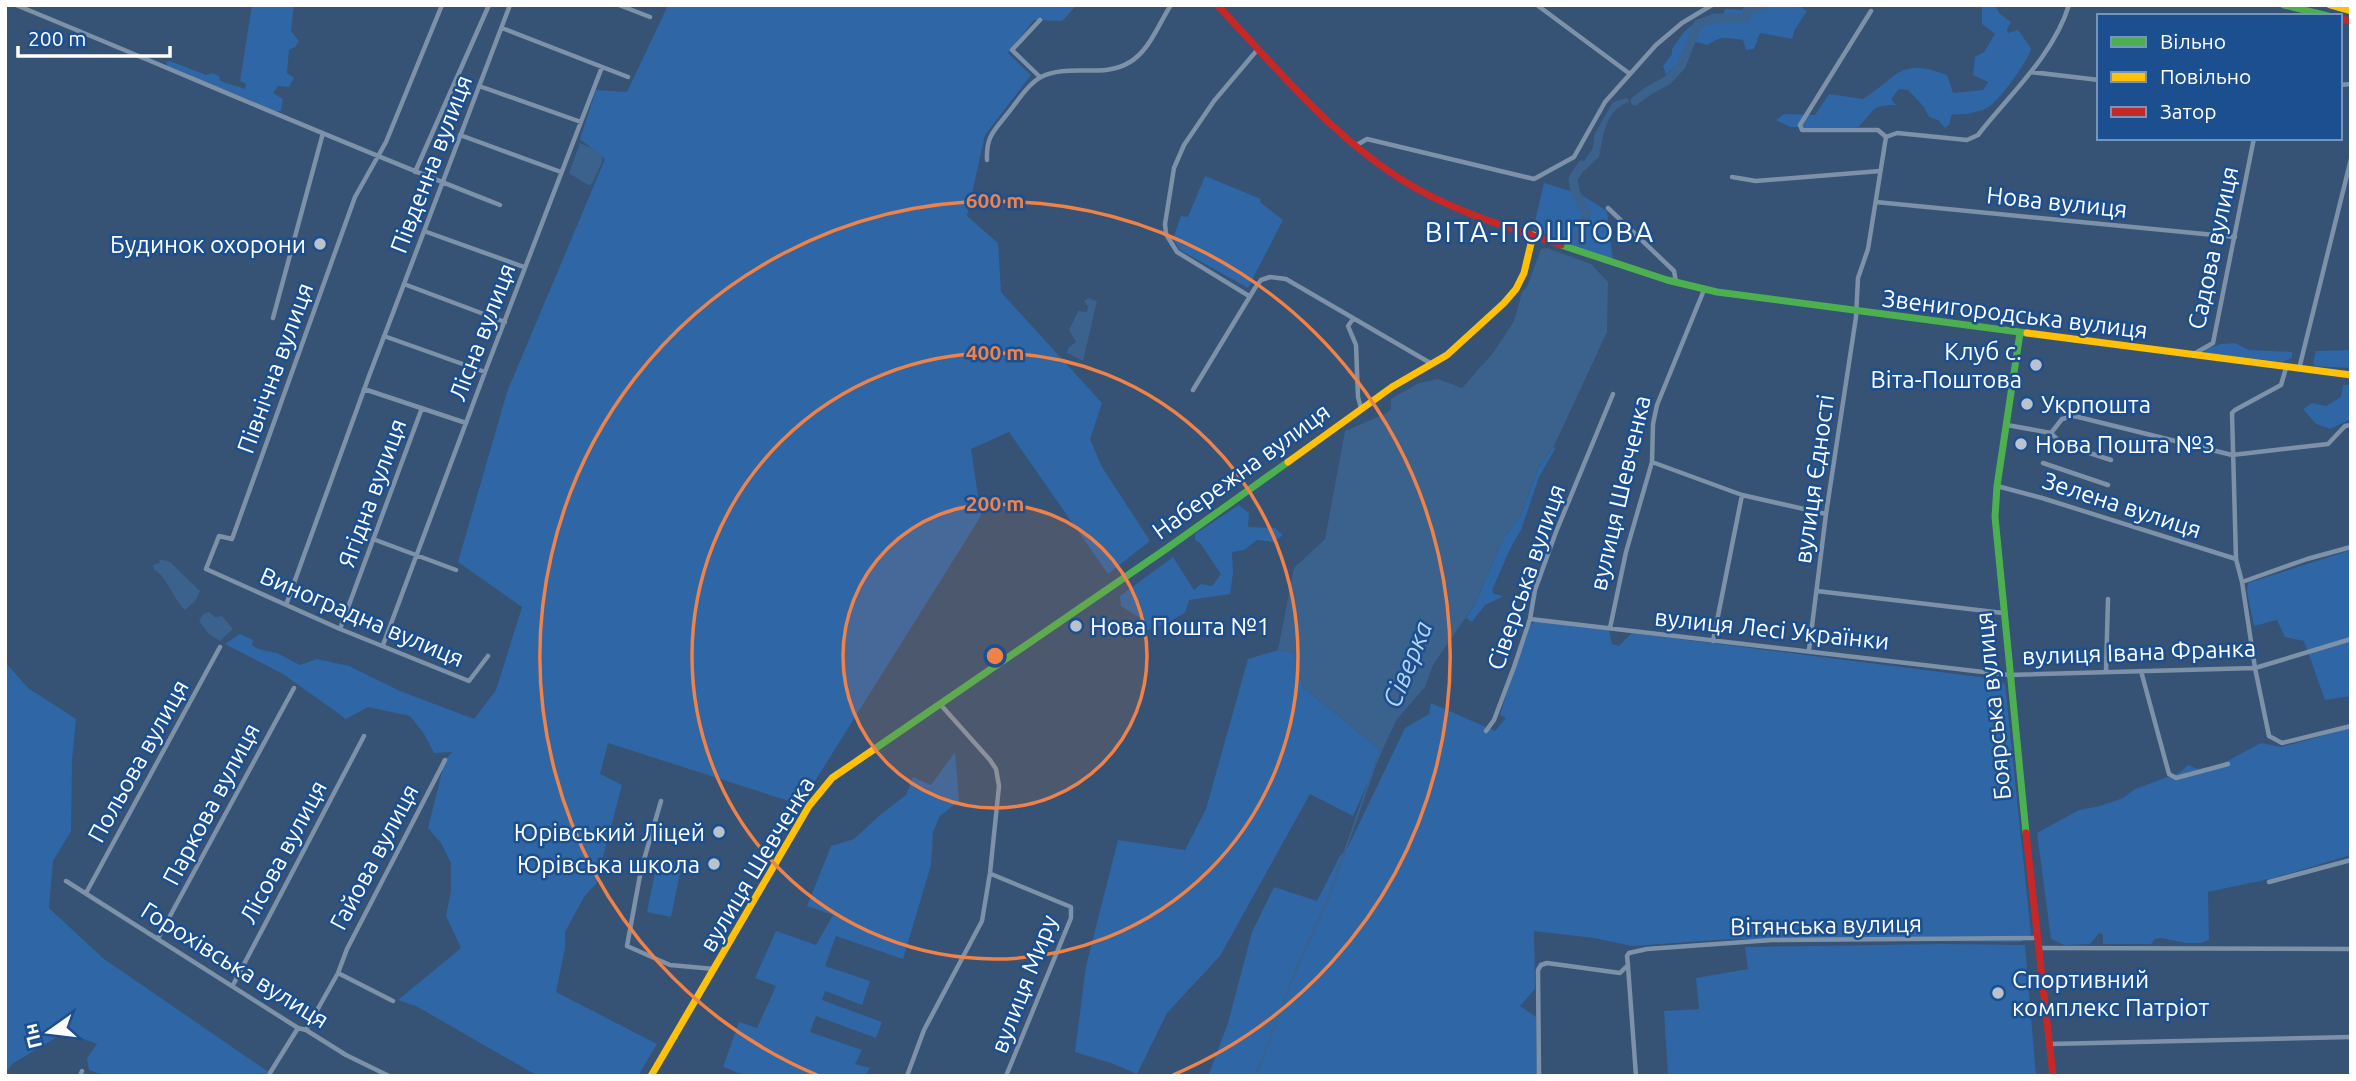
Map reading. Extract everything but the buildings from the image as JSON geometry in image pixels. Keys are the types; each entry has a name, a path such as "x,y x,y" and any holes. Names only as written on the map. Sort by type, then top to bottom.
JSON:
{"main road":[{"name":"Звенигородська вулиця","path":"1217,5 1323,118 1354,146 1400,180 1478,217 1676,283 1704,290 1856,313 2351,375"},
{"path":"2284,5 2320,14"},
{"path":"2330,5 2351,10"},
{"name":"Набережна вулиця","path":"1142,566 1361,408 1453,351 1510,297 1524,273 1533,235"},
{"name":"Боярська вулиця","path":"2020,333 1997,486 1996,517 2003,613 2053,1076"},
{"name":"вулиця Шевченка","path":"651,1076 809,806 832,778 1142,566"}],"street":[{"path":"16,5 376,157 500,205"},
{"path":"376,157 386,142 442,5"},
{"name":"Південна вулиця","path":"415,172 489,5"},
{"name":"Південна вулиця","path":"286,605 441,182 510,5"},
{"path":"619,5 650,17"},
{"path":"987,160 989,136 1040,77 1067,70 1103,71 1128,63 1136,58 1153,37 1171,5"},
{"path":"1537,5 1630,74"},
{"path":"1354,146 1367,139 1534,179 1574,156 1602,106 1630,74 1663,38 1712,5"},
{"path":"1886,137 1897,133 1973,139 2031,72 2064,22 2069,5"},
{"path":"1871,11 1800,125 1802,130 1878,130 1886,137"},
{"path":"1040,20 1012,50 1040,77"},
{"path":"502,28 628,77"},
{"path":"1249,296 1177,252 1166,234 1165,224 1174,168 1184,145 1214,101 1258,49"},
{"name":"Лісна вулиця","path":"383,645 524,267 603,67"},
{"path":"2031,72 2097,80"},
{"path":"479,86 581,122"},
{"path":"272,318 323,133"},
{"path":"460,135 561,172"},
{"path":"1856,313 1858,278 1868,249 1880,171 1884,163 1886,137"},
{"name":"Садова вулиця","path":"2192,356 2213,342 2254,140"},
{"name":"Північна вулиця","path":"214,573 206,569 219,536 232,539 355,197 376,157"},
{"path":"2299,370 2351,159"},
{"path":"1732,177 1756,181 1880,171"},
{"name":"Нова вулиця","path":"1876,202 2235,237"},
{"path":"1608,208 1674,271 1676,283"},
{"path":"424,231 524,267"},
{"path":"1193,390 1249,296 1261,281 1270,277 1291,281 1432,364"},
{"path":"404,284 505,322"},
{"name":"вулиця Шевченка","path":"1610,628 1626,552 1651,462 1657,405 1704,290"},
{"name":"вулиця Єдності","path":"1810,650 1826,514 1856,313"},
{"name":"Набережна вулиця","path":"1353,319 1348,326 1356,345 1358,397 1361,408"},
{"path":"384,336 485,372"},
{"name":"Зелена вулиця","path":"2286,368 2281,385 2232,413 2236,559 2255,668 2269,736 2282,743 2351,726"},
{"path":"364,389 466,423"},
{"name":"Сіверська вулиця","path":"1486,731 1494,720 1510,678 1530,619 1535,590 1556,532 1613,394"},
{"name":"Ягідна вулиця","path":"340,629 422,408"},
{"path":"2051,433 2062,419 2074,416 2232,455 2328,444 2345,426 2351,425"},
{"path":"2007,425 2051,433 2062,444 2111,460"},
{"path":"1651,462 1742,495 1826,514"},
{"path":"2043,463 2108,485"},
{"name":"Зелена вулиця","path":"1997,486 2236,559"},
{"path":"1713,640 1742,495"},
{"path":"373,538 456,570"},
{"path":"2242,582 2351,547"},
{"name":"Виноградна вулиця","path":"214,573 340,629 469,681 488,656"},
{"path":"1817,591 2003,613"},
{"path":"2106,671 2108,599"},
{"name":"вулиця Лесі Українки","path":"1530,619 2010,675"},
{"name":"вулиця Івана Франка","path":"2010,675 2255,668 2351,639"},
{"name":"Польова вулиця","path":"86,893 220,647"},
{"path":"2141,671 2169,774 2176,778 2228,764"},
{"name":"Паркова вулиця","path":"158,938 294,688"},
{"path":"907,1076 923,1030 942,992 980,929 990,873 999,777 990,760 939,704"},
{"name":"Лісова вулиця","path":"233,985 364,736"},
{"name":"Гайова вулиця","path":"306,1030 338,973 346,949 445,760"},
{"path":"661,801 641,870 627,946 670,965 715,969"},
{"path":"2269,882 2351,860"},
{"name":"вулиця Миру","path":"990,873 1071,907 1071,918 1006,1076"},
{"name":"Горохівська вулиця","path":"66,881 299,1028 389,1076"},
{"name":"Вітянська вулиця","path":"1539,1076 1538,970 1546,963 1620,973 1628,965 1626,956 1633,951 1772,940 2038,938"},
{"path":"2039,948 2351,949"},
{"path":"1628,965 1636,1076"},
{"path":"338,973 393,1001"},
{"path":"270,1073 299,1028"},
{"path":"2050,1044 2351,1037"}],"shaded area":[{"path":"252,5 294,5 291,31 299,41 289,50 287,73 294,78 289,87 278,86 273,93 283,99 281,111 275,111 167,66 166,62 170,61 206,75 213,73 219,76 220,81 245,89 246,84 240,81"},
{"path":"668,5 1077,5 1062,21 1034,20 1008,53 1031,75 985,135 967,216 998,243 1001,292 1102,403 1090,439 1102,467 1150,541 1108,574 1009,432 971,449 981,516 815,781 795,803 608,743 600,774 622,785 596,884 584,897 565,932 565,948 556,992 657,1044 638,1076 538,1076 416,1006 398,1000 461,948 446,916 451,891 451,863 441,843 428,828 445,760 452,752 434,753 410,716 368,707 346,719 283,674 225,644 240,634 253,640 252,645 258,649 277,653 300,665 317,659 349,666 400,691 474,719 496,690 522,607 458,562 507,392 605,159 580,139 596,90 627,92"},
{"path":"1749,5 1799,6 1807,11 1792,39 1760,33 1754,49 1746,50 1743,40 1721,38 1708,45 1696,42 1686,46 1679,62 1666,75 1663,66 1687,29 1703,19 1723,15 1725,9 1743,10"},
{"path":"1982,5 1995,5 1999,13 2011,22 2008,33 2018,30 2031,48 2014,78 1995,102 1986,108 1966,114 1952,114 1949,125 1945,128 1938,120 1929,117 1924,107 1908,90 1899,89 1891,99 1896,105 1881,106 1873,110 1858,127 1790,127 1776,120 1784,114 1815,115 1829,94 1863,99 1909,69 1931,70 1947,75 1953,93 1983,90 1988,82 1973,75 1975,57 1984,52 1995,34 1982,24"},
{"path":"1205,176 1261,199 1260,202 1283,220 1248,288 1180,250 1173,239 1181,216 1188,217"},
{"path":"1544,183 1580,194 1607,211 1613,262 1533,229"},
{"path":"2235,343 2249,350 2292,352 2292,358 2282,362 2205,353 2205,349"},
{"path":"2351,350 2351,368 2315,366 2313,362 2316,351"},
{"path":"2343,385 2351,385 2351,419 2330,429 2316,424 2303,409 2312,403 2326,406 2341,397"},
{"path":"1554,446 1555,449 1539,477 1521,530 1492,590 1494,594 1504,596 1485,605 1472,622 1466,618 1475,604 1503,539 1521,515 1538,468"},
{"path":"1239,505 1249,513 1248,527 1275,528 1283,535 1274,542 1257,540 1244,550 1232,552 1230,594 1189,600 1185,613 1163,625 1144,631 1138,628 1140,618 1121,606 1120,596 1173,557 1194,590 1201,584 1212,586 1221,574 1200,543 1195,540 1195,534"},
{"path":"2351,550 2351,696 2325,700 2304,641 2285,637 2277,620 2254,626 2247,592 2248,583"},
{"path":"1537,620 1609,630 1612,644 1619,646 1632,633 1996,679 2005,684 2031,934 2021,942 1731,939 1632,946 1594,938 1534,931 1535,989 1520,1006 1536,1017 1537,1076 1208,1076 1228,1023 1252,932 1274,887 1317,901 1340,856 1348,847 1405,728 1429,714 1431,703 1495,731 1506,718 1500,715 1527,627"},
{"path":"1278,650 1294,653 1304,688 1382,751 1353,816 1310,794 1220,956 1167,1013 1137,1074 1075,1052 1086,966 1118,840 1185,850 1206,809 1248,659"},
{"path":"5,662 28,688 76,719 72,760 71,831 53,861 49,908 104,959 270,1073 270,1076 107,1076 89,1070 87,1058 97,1044 65,1032 12,1064 5,1074"},
{"path":"2351,728 2351,855 2274,878 2208,892 2209,940 2200,943 2161,938 2155,939 2151,944 2103,944 2103,934 2099,933 2090,944 2064,945 2051,939 2037,833 2079,810 2123,798 2135,789 2181,772 2188,765 2198,769 2216,767 2261,743 2281,747"},
{"path":"955,752 959,801 940,816 933,832 931,865 903,959 836,936 825,966 870,981 862,1005 825,991 822,1000 882,1022 876,1038 816,1016 810,1032 862,1050 855,1064 870,1068 865,1076 747,1076 723,1067 739,1022 757,1028 776,986 755,978 776,931 816,945 833,915 807,906 831,846 854,839 906,795 913,777 931,785"},
{"path":"658,858 682,863 671,917 647,912"},
{"path":"2025,945 2036,1076 1668,1076 1664,1011 1699,1009 1696,978 1748,969 1745,947"}],"water":[{"path":"1627,98 1629,102 1614,111 1606,125 1599,157 1584,171 1576,172 1574,169 1593,148 1594,135 1613,102"},
{"path":"580,143 602,156 592,184 588,185 569,173"},
{"path":"1547,248 1591,264 1608,282 1607,332 1554,446 1538,468 1521,515 1503,539 1475,604 1433,665 1425,687 1397,719 1382,751 1304,688 1294,653 1278,650 1294,568 1325,539 1345,431 1385,414 1391,409 1391,399 1419,383 1438,379 1462,388 1493,353 1514,321 1522,292 1527,287 1541,249"},
{"path":"1088,298 1097,301 1083,361 1067,353 1068,348 1076,342 1069,330 1078,311 1087,312 1088,307 1084,301"},
{"path":"159,559 170,562 200,591 196,600 185,610 163,577 154,570 153,565 160,563"},
{"path":"209,612 215,617 222,616 233,629 220,641 209,634 199,621 203,614"}],"waterway":[{"name":"Сіверка","path":"1635,101 1668,80 1681,66 1698,24 1715,18 1746,18 1747,10 1764,5"},
{"name":"Сіверка","path":"1581,242 1579,236 1587,214 1575,191 1573,179 1582,165"},
{"name":"Сіверка","path":"1256,1076 1294,975 1330,894 1381,748"}],"traffic: fast":[{"path":"2284,5 2320,14"},
{"path":"1561,245 1667,280 1717,292 2027,333"},
{"path":"2020,333 1997,486 1995,517 2026,833"},
{"path":"873,750 1288,462"}],"traffic: slow":[{"path":"2330,5 2351,11"},
{"path":"1288,462 1392,387 1447,355 1504,303 1516,289 1524,273 1533,235"},
{"path":"2027,333 2351,375"},
{"path":"651,1076 809,806 832,778 873,750"}],"traffic: jam":[{"path":"1217,5 1312,106 1364,153 1392,173 1455,207 1561,245"},
{"path":"2342,19 2351,21"},
{"path":"2026,833 2053,1076"}],"place":[{"name":"Будинок охорони","path":"320,244"},
{"name":"Клуб с. Віта-Поштова","path":"2036,365"},
{"name":"Укрпошта","path":"2027,404"},
{"name":"Нова Пошта №3","path":"2021,444"},
{"name":"Нова Пошта №1","path":"1076,626"},
{"name":"Юрівський Ліцей","path":"719,832"},
{"name":"Юрівська школа","path":"714,864"},
{"name":"Спортивний комплекс Патріот","path":"1998,993"}],"district":[{"name":"ВІТА-ПОШТОВА","path":"1540,231"}]}
